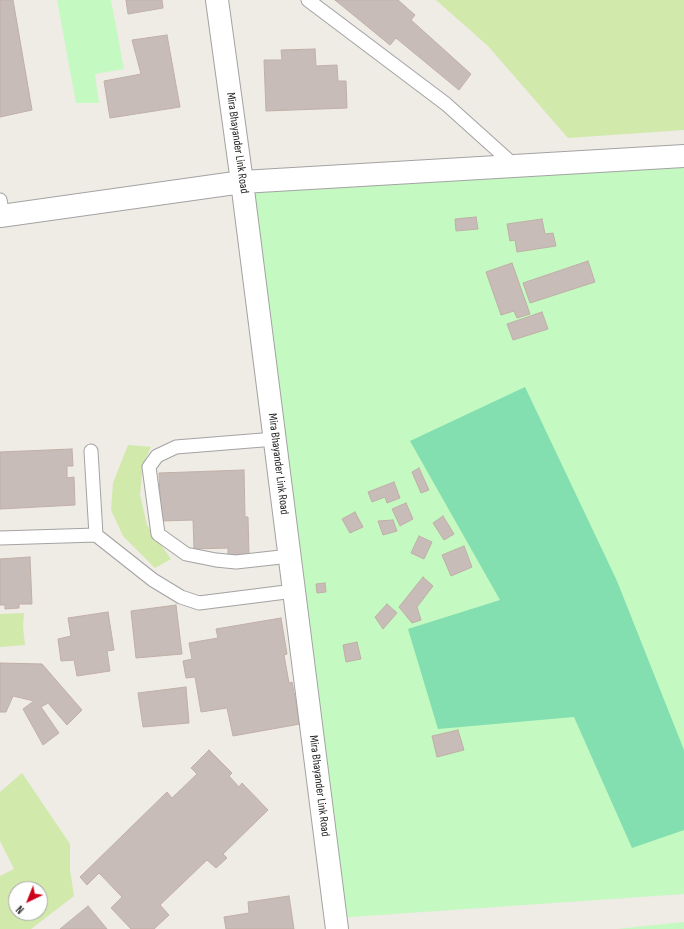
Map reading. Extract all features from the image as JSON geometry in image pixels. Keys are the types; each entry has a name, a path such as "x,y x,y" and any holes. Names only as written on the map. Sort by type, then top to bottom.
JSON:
{"street":[{"name":"Mira Bhayander Link Road","path":"217,0 242,182 337,929"},
{"path":"1,210 242,182 684,156"}],"lane":[{"path":"308,0 446,104 515,166"},
{"path":"275,439 176,447 157,456 149,467 158,534 186,554 236,562 290,556"},
{"path":"91,451 96,535"},
{"path":"0,538 96,535 153,580 181,597 199,603 294,591"}],"green space":[{"path":"57,0 111,0 124,69 95,74 99,103 76,103"},
{"path":"436,0 684,0 684,130 568,138 488,46"},
{"path":"684,157 684,894 336,918 242,182"},
{"path":"525,387 617,581 684,750 684,830 632,848 574,717 438,729 408,629 500,600 410,441"},
{"path":"128,445 151,447 143,464 140,495 147,525 171,559 155,568 123,536 111,510 113,483"},
{"path":"24,613 23,627 25,645 0,647 0,614"},
{"path":"22,773 70,844 70,870 74,896 48,916 48,881 8,881 8,921 41,921 31,929 0,929 0,876 14,869 0,841 0,792"},
{"path":"684,922 684,929 617,929"}],"building":[{"path":"0,0 13,0 32,110 0,117"},
{"path":"126,0 162,0 163,8 128,14"},
{"path":"335,0 398,0 415,15 411,20 471,74 459,90 396,38 390,45"},
{"path":"167,35 180,107 110,118 104,81 141,74 132,40"},
{"path":"315,49 316,66 337,65 338,81 346,81 347,108 266,111 264,60 282,60 281,50"},
{"path":"476,217 478,229 456,231 455,219"},
{"path":"542,219 545,234 553,233 556,246 517,252 515,240 510,241 507,224"},
{"path":"588,261 595,282 530,303 523,283"},
{"path":"512,263 530,314 517,318 514,311 501,315 486,272"},
{"path":"542,312 548,329 513,340 507,324"},
{"path":"72,449 73,466 67,466 67,478 74,477 75,505 0,509 0,452"},
{"path":"419,468 429,490 421,493 412,472"},
{"path":"244,470 245,517 248,517 249,555 228,556 228,548 194,549 193,520 161,521 159,473"},
{"path":"394,482 400,498 387,503 385,497 372,502 368,492"},
{"path":"406,503 413,519 400,526 392,509"},
{"path":"355,512 363,527 350,533 342,519"},
{"path":"443,516 454,534 444,540 433,523"},
{"path":"393,520 397,531 383,535 378,521"},
{"path":"419,536 432,542 424,559 411,553"},
{"path":"464,546 472,567 451,576 442,555"},
{"path":"30,557 32,604 19,604 19,608 5,609 5,605 0,605 0,559"},
{"path":"423,577 433,586 417,607 421,620 412,623 399,607"},
{"path":"325,583 326,592 317,593 316,584"},
{"path":"387,604 397,613 383,629 375,617"},
{"path":"176,605 182,654 136,658 131,611"},
{"path":"108,612 114,650 107,651 110,671 77,676 74,660 61,661 58,639 71,636 68,618"},
{"path":"281,618 287,654 284,655 289,683 292,682 300,724 233,736 227,708 201,712 195,677 186,678 183,661 192,659 189,643 218,638 216,629"},
{"path":"357,642 361,659 346,662 343,645"},
{"path":"0,663 42,664 82,710 67,725 48,703 41,707 59,733 43,745 23,709 34,701 13,696 6,712 0,712"},
{"path":"186,687 189,723 143,727 138,693"},
{"path":"458,730 464,750 437,757 432,736"},
{"path":"209,750 232,773 229,776 239,787 242,783 268,810 223,854 227,858 216,868 207,860 160,905 169,915 154,929 131,929 111,908 122,897 99,873 87,885 80,877 167,792 172,798 197,774 191,768"},
{"path":"289,896 294,929 226,929 224,917 249,913 248,902"},
{"path":"88,906 107,929 60,929"}]}
